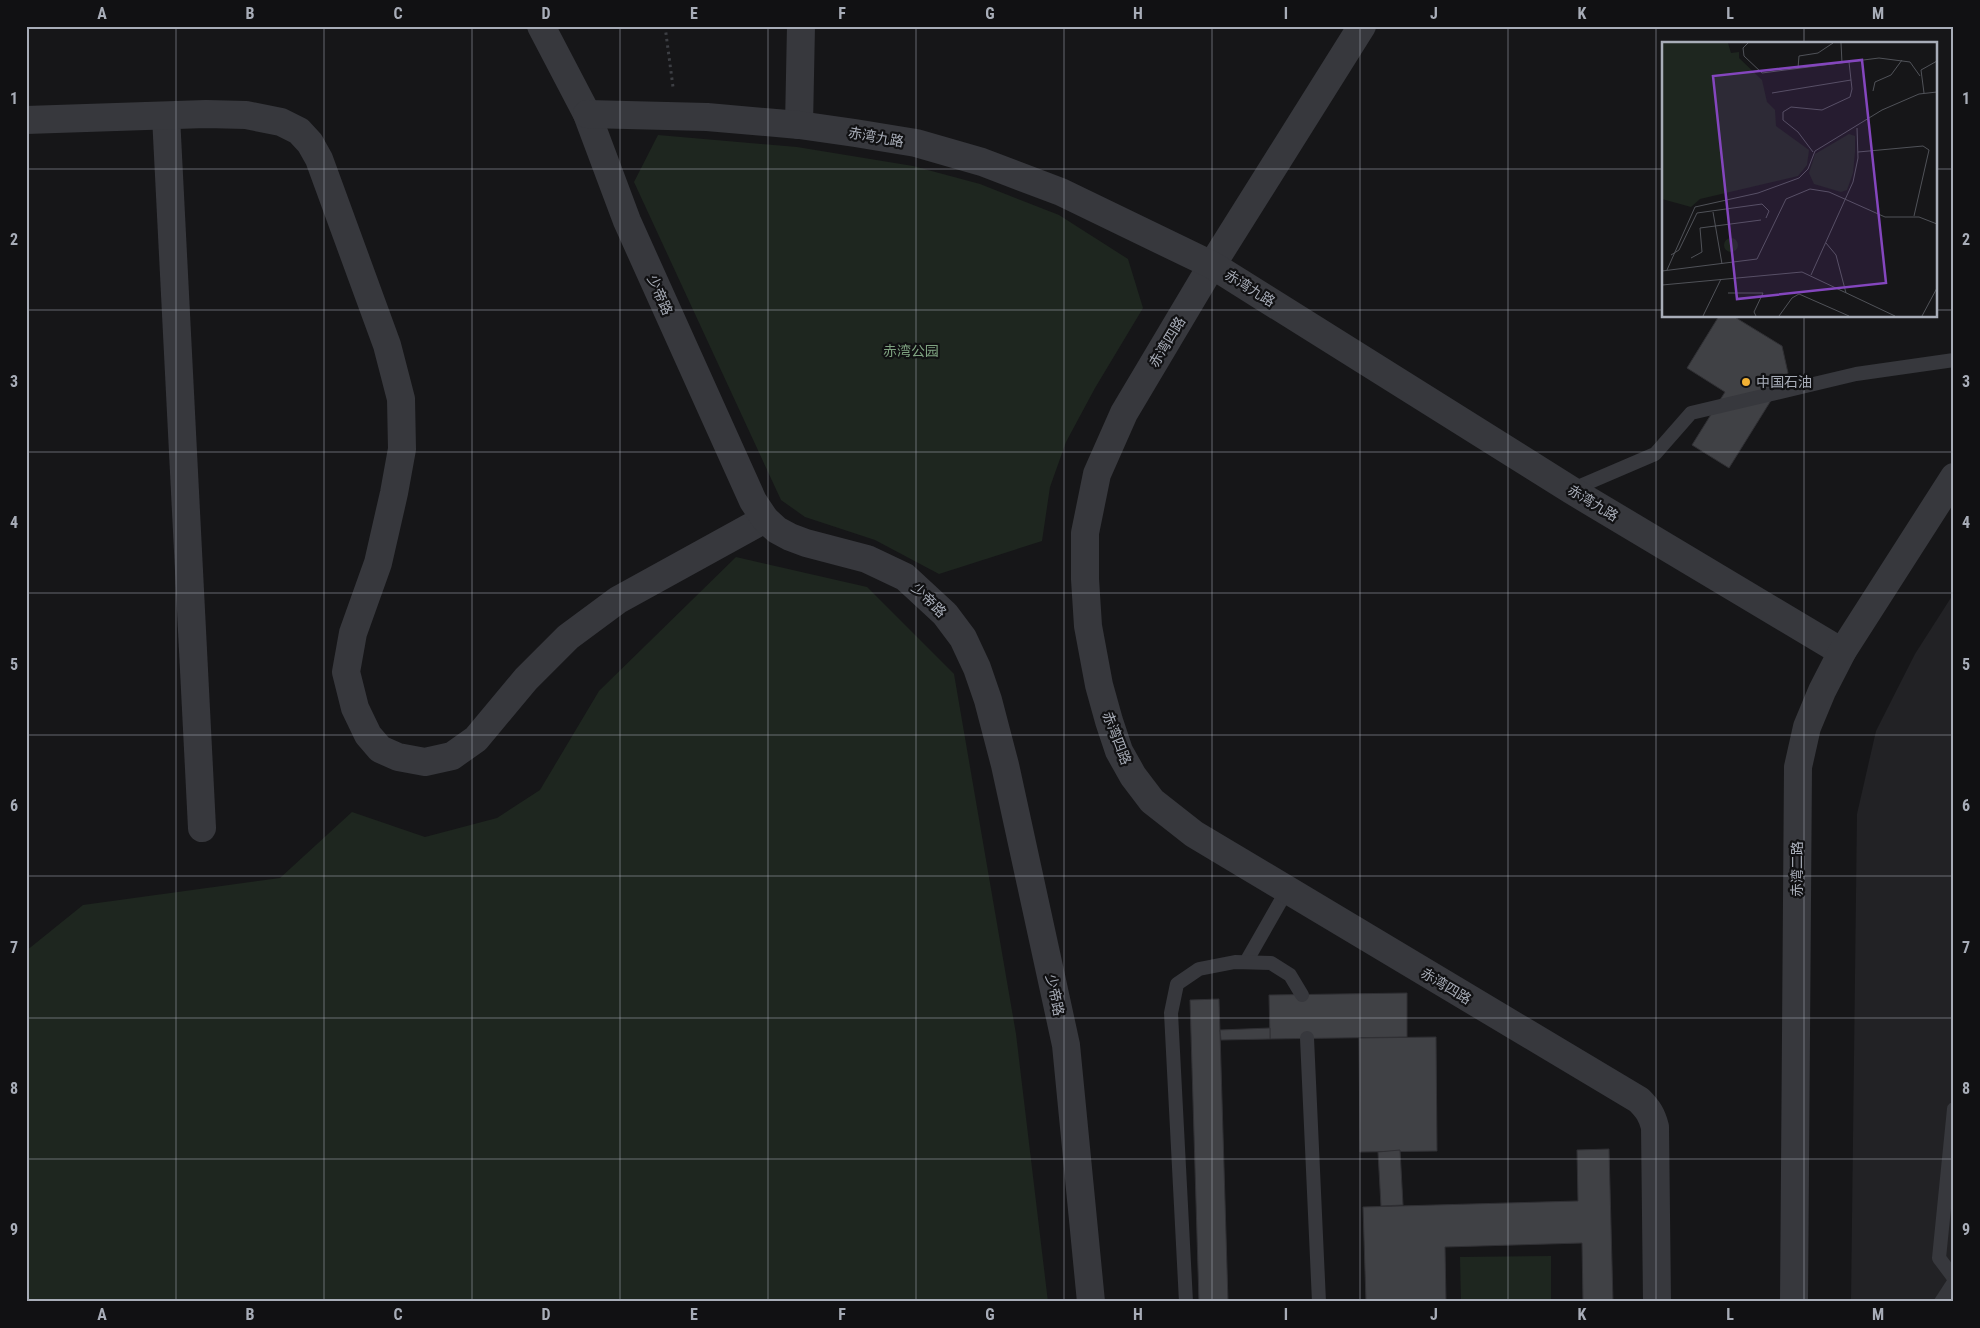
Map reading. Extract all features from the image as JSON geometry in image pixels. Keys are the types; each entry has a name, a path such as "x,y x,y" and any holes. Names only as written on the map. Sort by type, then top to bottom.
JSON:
{"street":[{"name":"少帝路","path":"541,26 587,114 627,221 753,501 765,519 776,530 790,537 867,559 905,577 945,614 963,638 976,668 988,700 1005,765 1066,1045 1091,1302"},
{"path":"799,125 801,26"},
{"name":"赤湾四路","path":"1362,26 1212,265 1124,414 1097,474 1085,533 1084,578 1088,626 1099,685 1119,751 1133,776 1152,801 1173,818 1194,834 1639,1100 1647,1108 1653,1116 1655,1127 1658,1302"},
{"path":"26,120 206,114 246,115 282,122 299,131 310,143 319,159 388,345 401,399 402,450 378,563 353,632 346,672 355,708 368,735 380,749 398,757 426,762 452,756 476,739 526,680 568,636 618,600 765,519"},
{"name":"赤湾九路","path":"587,114 678,117 799,125 916,143 982,162 1061,192 1212,265 1571,490 1842,652"},
{"path":"166,116 202,828"},
{"name":"赤湾二路","path":"1794,1302 1798,767 1807,727 1822,691 1842,652 1954,477"}],"lane":[{"path":"1571,490 1655,454 1691,413 1856,374 1954,360"},
{"path":"1246,962 1287,890"},
{"path":"1186,1302 1171,1013 1177,984 1199,969 1235,962 1271,963 1290,975 1302,995"},
{"path":"1306,1038 1319,1302"},
{"path":"1954,1109 1940,1258 1954,1278"},
{"path":"1942,1302 1954,1282"}],"path":[{"path":"666,26 678,117"}],"shaded area":[{"path":"1954,593 1954,1302 1851,1302 1857,814 1876,731 1915,654"}],"green space":[{"name":"赤湾公园","path":"658,135 797,147 913,166 980,184 1059,215 1128,259 1143,308 1095,388 1066,442 1050,487 1042,541 939,574 875,540 805,517 781,500 634,182"},
{"path":"736,557 867,587 954,674 1016,1034 1048,1302 26,1302 26,951 83,905 280,878 352,812 425,837 497,818 540,790 599,691"},
{"path":"1551,1256 1551,1302 1461,1302 1460,1257"}],"building":[{"name":"中国石油","path":"1718,318 1736,318 1782,346 1788,373 1729,468 1692,445 1725,392 1687,368"},
{"path":"1407,993 1407,1037 1270,1039 1269,995"},
{"path":"1219,999 1228,1302 1199,1302 1190,1000"},
{"path":"1270,1028 1270,1039 1221,1040 1220,1030"},
{"path":"1436,1037 1437,1151 1360,1152 1359,1038"},
{"path":"1609,1149 1613,1302 1583,1302 1582,1243 1445,1247 1446,1302 1366,1302 1363,1207 1578,1201 1577,1150"},
{"path":"1400,1150 1403,1205 1381,1206 1378,1152"}],"place":[{"name":"中国石油","path":"1746,382"}]}
